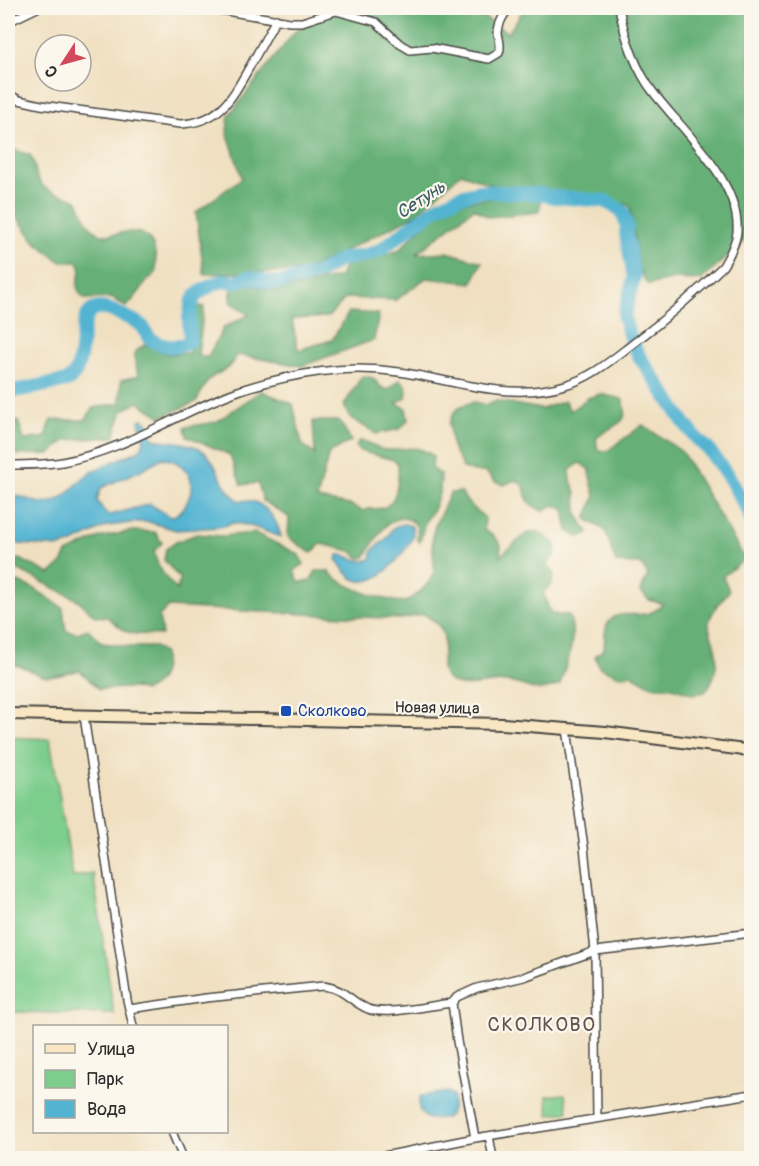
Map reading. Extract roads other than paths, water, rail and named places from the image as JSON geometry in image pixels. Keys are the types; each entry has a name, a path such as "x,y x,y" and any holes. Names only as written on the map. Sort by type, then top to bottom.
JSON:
{"street":[{"path":"8,22 37,8"},
{"path":"209,8 290,22 302,22 336,11 376,22 410,50 432,48 489,59 499,53 502,46 498,33 500,23 509,8"},
{"path":"8,465 62,462 93,454 157,429 246,388 318,372 345,369 399,372 486,389 527,392 556,388 587,378 607,364 652,329 723,266 731,253 737,234 736,212 730,195 718,173 653,92 642,74 628,47 619,8"},
{"path":"8,94 19,100 40,105 193,124 213,115 232,98 276,19"},
{"name":"Новая улица","path":"8,714 482,724 567,729 752,751"},
{"path":"84,716 133,1025"},
{"path":"567,729 584,847 595,951 597,1118"},
{"path":"129,1009 206,998 323,986 340,989 357,1004 380,1012 452,1003 458,997 477,988 524,977 595,951 752,933"},
{"path":"452,1003 475,1138"},
{"path":"374,1158 475,1138 752,1094"},
{"path":"173,1133 183,1158"},
{"path":"489,1136 494,1158"}],"water":[{"path":"143,419 147,422 154,439 185,444 204,451 232,495 240,501 255,502 267,510 276,523 281,537 248,525 233,523 220,527 176,530 149,522 138,522 107,526 71,544 59,547 19,544 8,540 8,496 18,496 43,503 60,499 92,472 141,449 144,441 139,421","holes":["162,458 183,467 190,478 191,492 187,503 179,512 171,517 150,504 110,515 105,513 97,500 101,488"]},
{"path":"404,524 412,526 413,537 389,568 372,580 354,579 337,561 338,555 362,561 371,559 374,550 388,537 393,528"},
{"path":"448,1092 453,1095 453,1101 452,1110 447,1118 429,1119 423,1115 419,1107 421,1096"}],"waterway":[{"name":"Сетунь","path":"8,392 67,381 75,373 79,362 85,323 89,313 97,308 110,310 136,322 142,326 149,337 159,344 181,345 190,340 189,318 192,302 197,294 212,285 223,281 236,282 249,277 280,283 319,273 342,259 367,255 380,250 438,207 460,196 480,191 605,201 622,211 627,226 626,234 634,277 624,317 630,338 639,356 685,424 708,449 730,479 752,521"}],"place":[{"name":"Сколково","path":"286,711"}],"district":[{"name":"СКОЛКОВО","path":"542,1024"}]}
